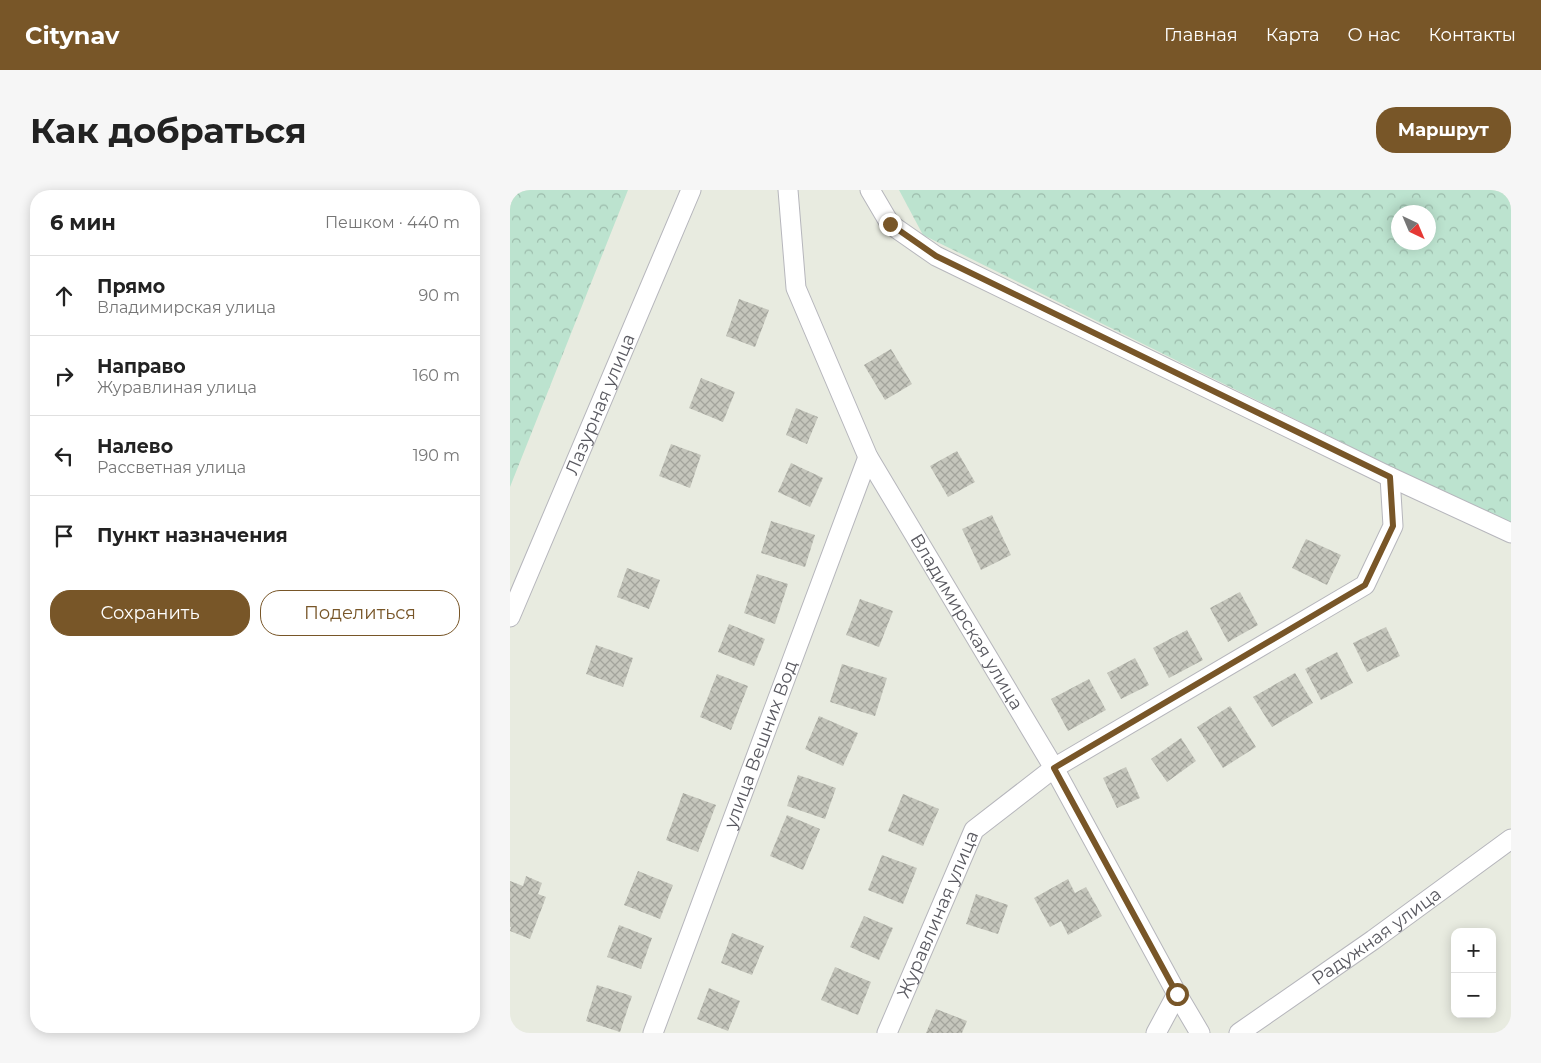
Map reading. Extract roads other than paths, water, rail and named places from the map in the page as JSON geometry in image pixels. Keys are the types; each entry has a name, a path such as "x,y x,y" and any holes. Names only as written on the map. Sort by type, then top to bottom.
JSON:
{"street":[{"name":"Лазурная улица","path":"510,617 691,190"},
{"name":"Владимирская улица","path":"788,190 796,288 868,457 1054,768 1200,1033"},
{"path":"870,190 890,224 936,256 1390,477 1511,533"},
{"name":"улица Вешних Вод","path":"652,1033 868,457"},
{"name":"Журавлиная улица","path":"886,1033 974,830 1054,768 1365,585 1393,526 1390,477"},
{"name":"Радужная улица","path":"1239,1033 1373,940 1511,839"},
{"path":"1156,1033 1177,994"}]}
